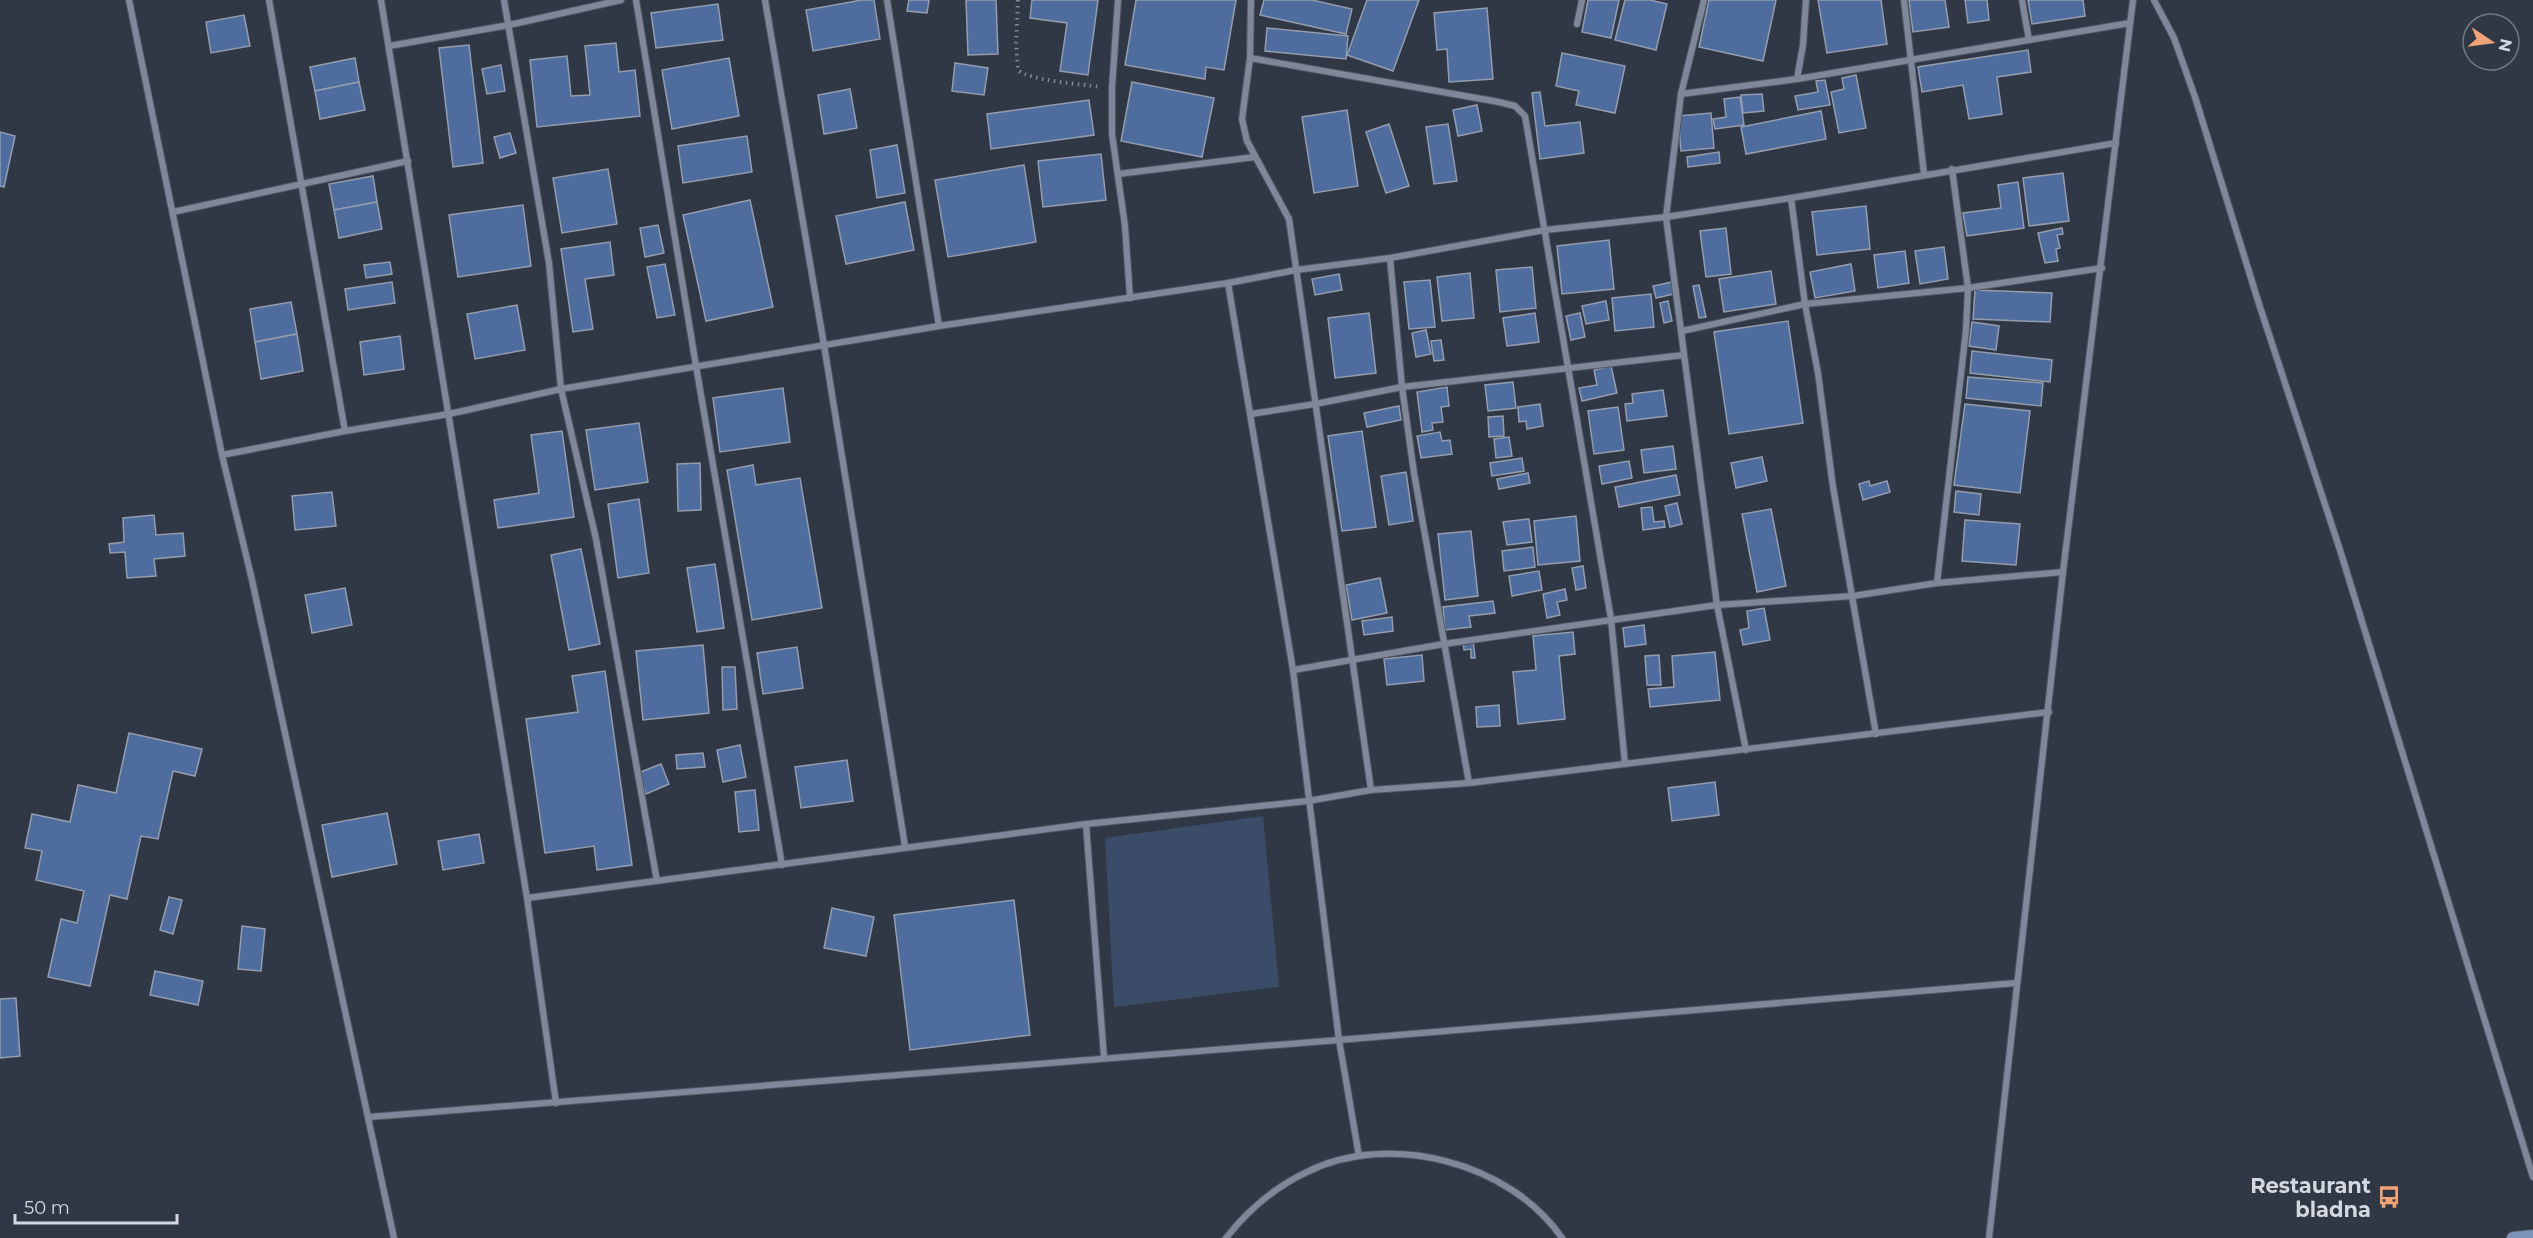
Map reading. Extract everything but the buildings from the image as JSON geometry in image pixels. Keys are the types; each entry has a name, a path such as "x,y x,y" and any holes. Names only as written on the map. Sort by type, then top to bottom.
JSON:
{"street":[{"path":"129,0 222,455 252,580 394,1238"},
{"path":"269,0 345,431"},
{"path":"381,0 527,898 556,1103"},
{"path":"504,0 549,263 561,389 596,539 657,881"},
{"path":"389,46 509,25 621,0"},
{"path":"636,0 782,865"},
{"path":"765,0 824,345 904,846"},
{"path":"887,0 939,326"},
{"path":"1118,0 1112,88 1112,134 1130,298"},
{"path":"1251,0 1250,58 1242,119 1247,141 1289,219 1371,790"},
{"path":"1577,24 1582,0"},
{"path":"1704,0 1681,93 1666,217 1717,605 1746,750"},
{"path":"1797,79 1803,45 1806,0"},
{"path":"1904,0 1924,174"},
{"path":"2022,0 2029,40"},
{"path":"1989,1238 2063,572 2133,0"},
{"path":"2154,0 2174,38 2194,97 2340,549 2533,1177"},
{"path":"1681,93 1797,79 2130,23"},
{"path":"1250,58 1515,106 1525,116 1570,368 1611,619 1625,764"},
{"path":"222,455 449,414 561,389 696,366 939,326 1228,283 1296,270 1390,258 1545,230 1666,217 1791,198 2116,143"},
{"path":"1118,174 1255,157"},
{"path":"173,212 408,161"},
{"path":"1937,583 1966,330 1968,288 1952,169"},
{"path":"1791,198 1833,487 1876,734"},
{"path":"1390,258 1402,387 1414,473 1469,783"},
{"path":"1682,331 1805,304 1968,288 2102,268"},
{"path":"1228,283 1293,670 1339,1040 1359,1156"},
{"path":"1251,414 1402,387 1684,355"},
{"path":"1293,670 1444,644 1717,605 1853,596 1937,583 2063,572"},
{"path":"527,898 782,865 904,846 1308,801 1371,790 1469,783 2049,712"},
{"path":"1086,824 1104,1057"},
{"path":"369,1117 1339,1040 2016,983"},
{"path":"1226,1238 1258,1204 1280,1186 1308,1171 1339,1160 1359,1156 1389,1155 1424,1158 1480,1172 1524,1197 1562,1238"},
{"path":"2513,1238 2533,1236"}],"path":[{"path":"1018,0 1016,53 1018,70 1023,74 1056,81 1112,88"}],"shaded area":[{"path":"1263,816 1279,987 1114,1007 1105,838"}],"place":[{"name":"Restaurant bladna","path":"2389,1197"}]}
